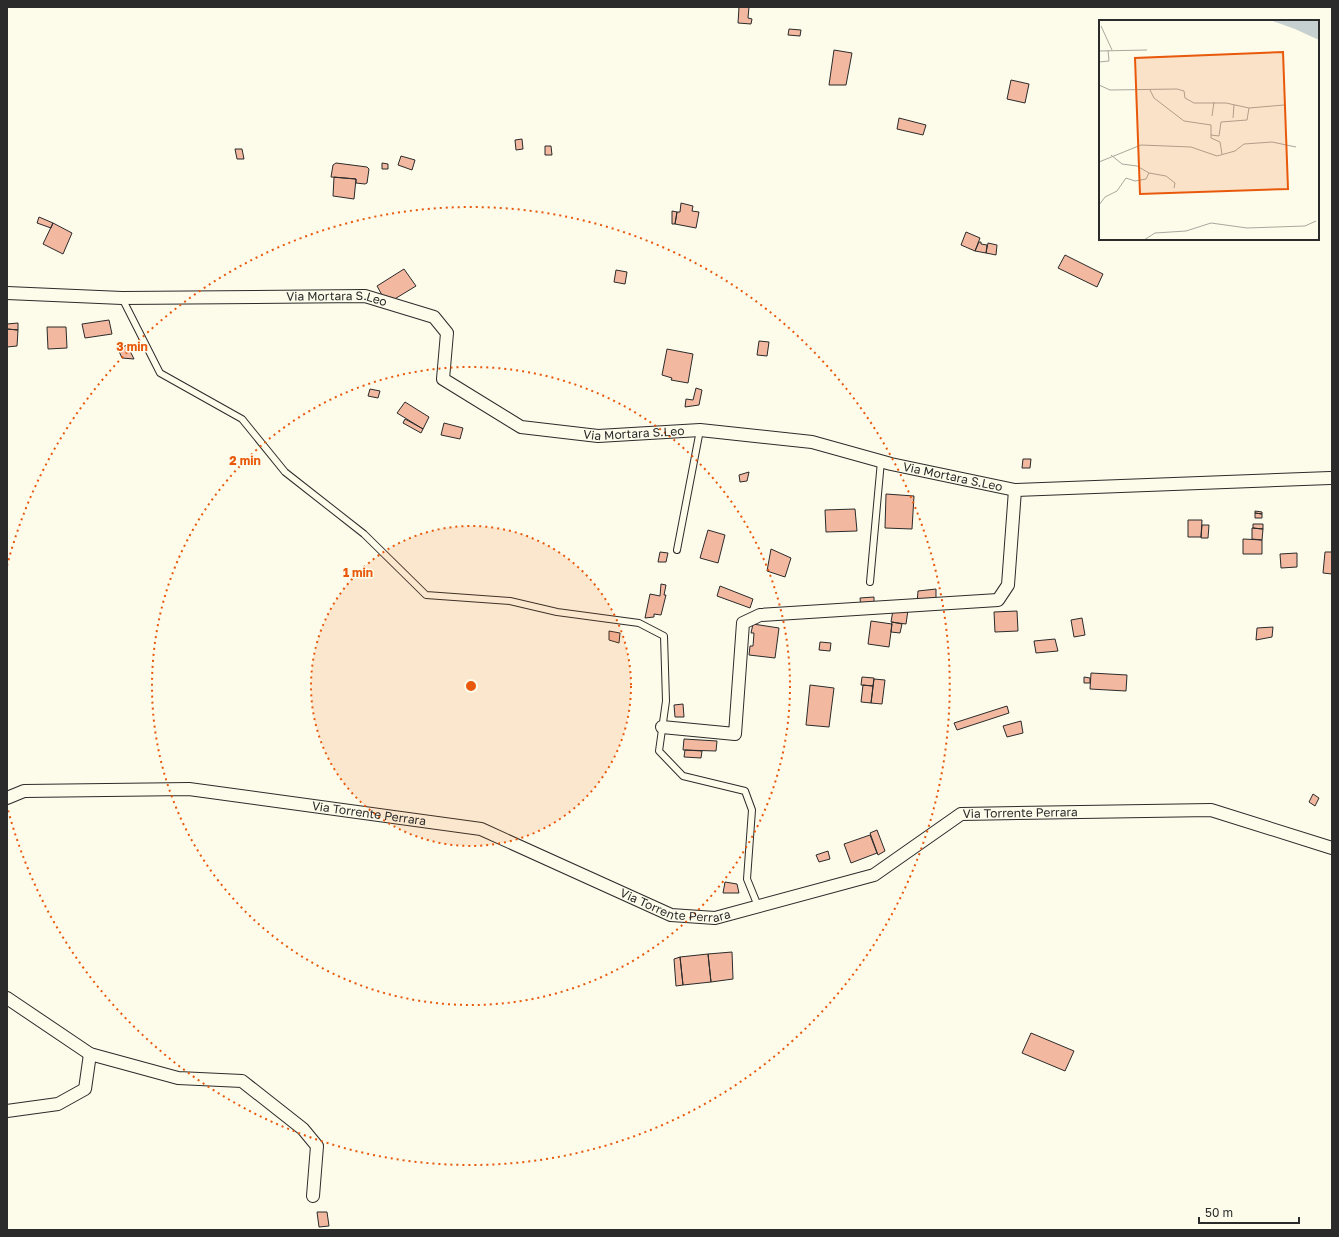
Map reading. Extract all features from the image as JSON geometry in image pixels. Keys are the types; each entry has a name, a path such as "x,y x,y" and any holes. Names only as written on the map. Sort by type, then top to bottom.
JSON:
{"street":[{"name":"Via Mortara S.Leo","path":"7,293 122,298 365,296 434,317 447,333 443,379 521,427 598,436 700,430 812,442 881,461 1015,490 1330,478"},
{"path":"662,727 735,734 743,623 760,615 998,600 1008,585 1015,490"},
{"name":"Via Torrente Perrara","path":"7,798 24,791 189,789 481,829 671,915 715,918 874,875 961,814 1211,810 1332,848"},
{"path":"7,998 90,1054 178,1078 242,1081 303,1129 317,1146 313,1196"},
{"path":"7,1111 58,1104 85,1089 90,1054"}],"lane":[{"path":"122,298 160,373 242,419 285,472 364,534 426,595 510,601 557,612 640,623 664,636 666,701 659,750 683,776 745,791 752,810 747,879 758,906"},
{"path":"676,550 700,430"},
{"path":"870,582 881,461"}],"building":[{"path":"739,7 749,7 748,18 752,19 751,24 738,23"},
{"path":"789,29 801,30 800,36 788,35"},
{"path":"834,50 852,53 846,85 829,85"},
{"path":"1011,80 1029,84 1025,103 1007,99"},
{"path":"899,118 926,125 923,135 897,129"},
{"path":"522,139 523,149 516,150 515,140"},
{"path":"545,146 551,146 552,155 545,155"},
{"path":"235,149 242,149 244,159 237,159"},
{"path":"401,156 415,160 412,170 398,165"},
{"path":"336,163 367,167 369,169 367,183 356,183 356,179 331,177 333,165"},
{"path":"382,163 388,164 388,169 382,169"},
{"path":"334,177 356,179 354,199 333,196"},
{"path":"681,203 693,206 692,211 699,212 696,228 675,224 677,212 680,212"},
{"path":"672,211 677,212 675,224 672,224"},
{"path":"39,217 53,223 51,228 37,223"},
{"path":"53,223 72,233 63,254 43,244"},
{"path":"966,232 980,238 975,251 961,245"},
{"path":"979,242 987,245 986,253 975,251"},
{"path":"988,243 997,245 996,255 986,253"},
{"path":"1065,255 1103,274 1097,287 1058,268"},
{"path":"404,269 416,286 393,300 382,295 377,286"},
{"path":"616,270 627,272 625,284 614,282"},
{"path":"109,320 112,334 85,338 82,324"},
{"path":"18,323 18,330 7,329 7,324"},
{"path":"47,327 66,327 67,348 48,349"},
{"path":"7,329 18,330 17,346 7,347"},
{"path":"759,341 769,342 767,356 757,355"},
{"path":"127,345 134,359 122,358 118,349"},
{"path":"667,349 693,354 688,383 671,380 672,378 662,375"},
{"path":"696,388 702,390 699,405 685,407 686,399 693,400"},
{"path":"370,389 380,391 378,398 368,396"},
{"path":"405,402 429,417 423,429 397,413"},
{"path":"405,419 423,429 421,433 403,423"},
{"path":"444,423 463,428 460,439 441,435"},
{"path":"1023,459 1031,459 1030,468 1022,468"},
{"path":"749,472 747,481 740,482 739,475"},
{"path":"886,494 914,496 912,529 885,528"},
{"path":"855,509 857,531 826,532 825,510"},
{"path":"1255,511 1262,512 1262,514 1255,513"},
{"path":"1255,513 1262,514 1262,518 1255,518"},
{"path":"1188,520 1202,520 1201,537 1188,537"},
{"path":"1253,524 1263,524 1263,529 1253,528"},
{"path":"1202,525 1209,525 1208,538 1201,538"},
{"path":"1252,528 1263,529 1262,540 1252,539"},
{"path":"708,530 725,535 718,563 700,558"},
{"path":"1243,539 1262,540 1262,554 1243,554"},
{"path":"771,549 791,558 785,577 767,571"},
{"path":"660,552 668,553 666,562 658,562"},
{"path":"1325,552 1332,552 1332,574 1323,573"},
{"path":"1297,553 1297,567 1281,568 1280,554"},
{"path":"661,584 666,585 664,595 666,595 661,615 654,614 654,617 645,618 650,594 660,596"},
{"path":"720,586 753,599 750,608 717,596"},
{"path":"936,589 936,602 917,604 918,591"},
{"path":"874,597 874,606 861,608 860,598"},
{"path":"893,610 908,610 906,624 891,622"},
{"path":"1017,611 1018,631 995,632 994,612"},
{"path":"1082,618 1085,635 1074,637 1071,620"},
{"path":"871,621 892,624 889,647 868,644"},
{"path":"892,622 902,624 900,633 891,632"},
{"path":"753,624 779,628 775,658 749,655 750,646 753,646 754,633 751,633"},
{"path":"1273,627 1272,637 1256,640 1257,628"},
{"path":"609,631 620,633 619,643 609,640"},
{"path":"1055,639 1058,651 1036,653 1034,641"},
{"path":"820,642 831,643 830,651 819,650"},
{"path":"1091,673 1127,675 1126,691 1090,689"},
{"path":"862,677 874,678 873,686 861,685"},
{"path":"1084,677 1090,678 1090,683 1084,683"},
{"path":"874,679 885,680 882,704 871,703"},
{"path":"810,685 834,688 829,727 806,725"},
{"path":"863,685 873,686 871,703 861,702"},
{"path":"683,704 684,717 675,717 674,705"},
{"path":"1007,706 1009,713 957,730 954,723"},
{"path":"1021,721 1023,733 1007,737 1003,726"},
{"path":"684,739 717,741 716,751 683,750"},
{"path":"685,750 702,751 701,758 684,757"},
{"path":"1313,794 1319,798 1315,806 1309,802"},
{"path":"877,830 885,851 878,855 870,833"},
{"path":"870,835 877,853 851,863 844,844"},
{"path":"828,851 830,859 819,862 816,855"},
{"path":"725,882 737,884 739,893 723,893"},
{"path":"732,952 733,979 711,982 708,954"},
{"path":"708,954 711,982 683,985 680,957"},
{"path":"680,957 683,985 676,986 674,959"},
{"path":"1031,1033 1074,1051 1065,1071 1022,1053"},
{"path":"317,1212 327,1212 329,1226 319,1227"}]}
